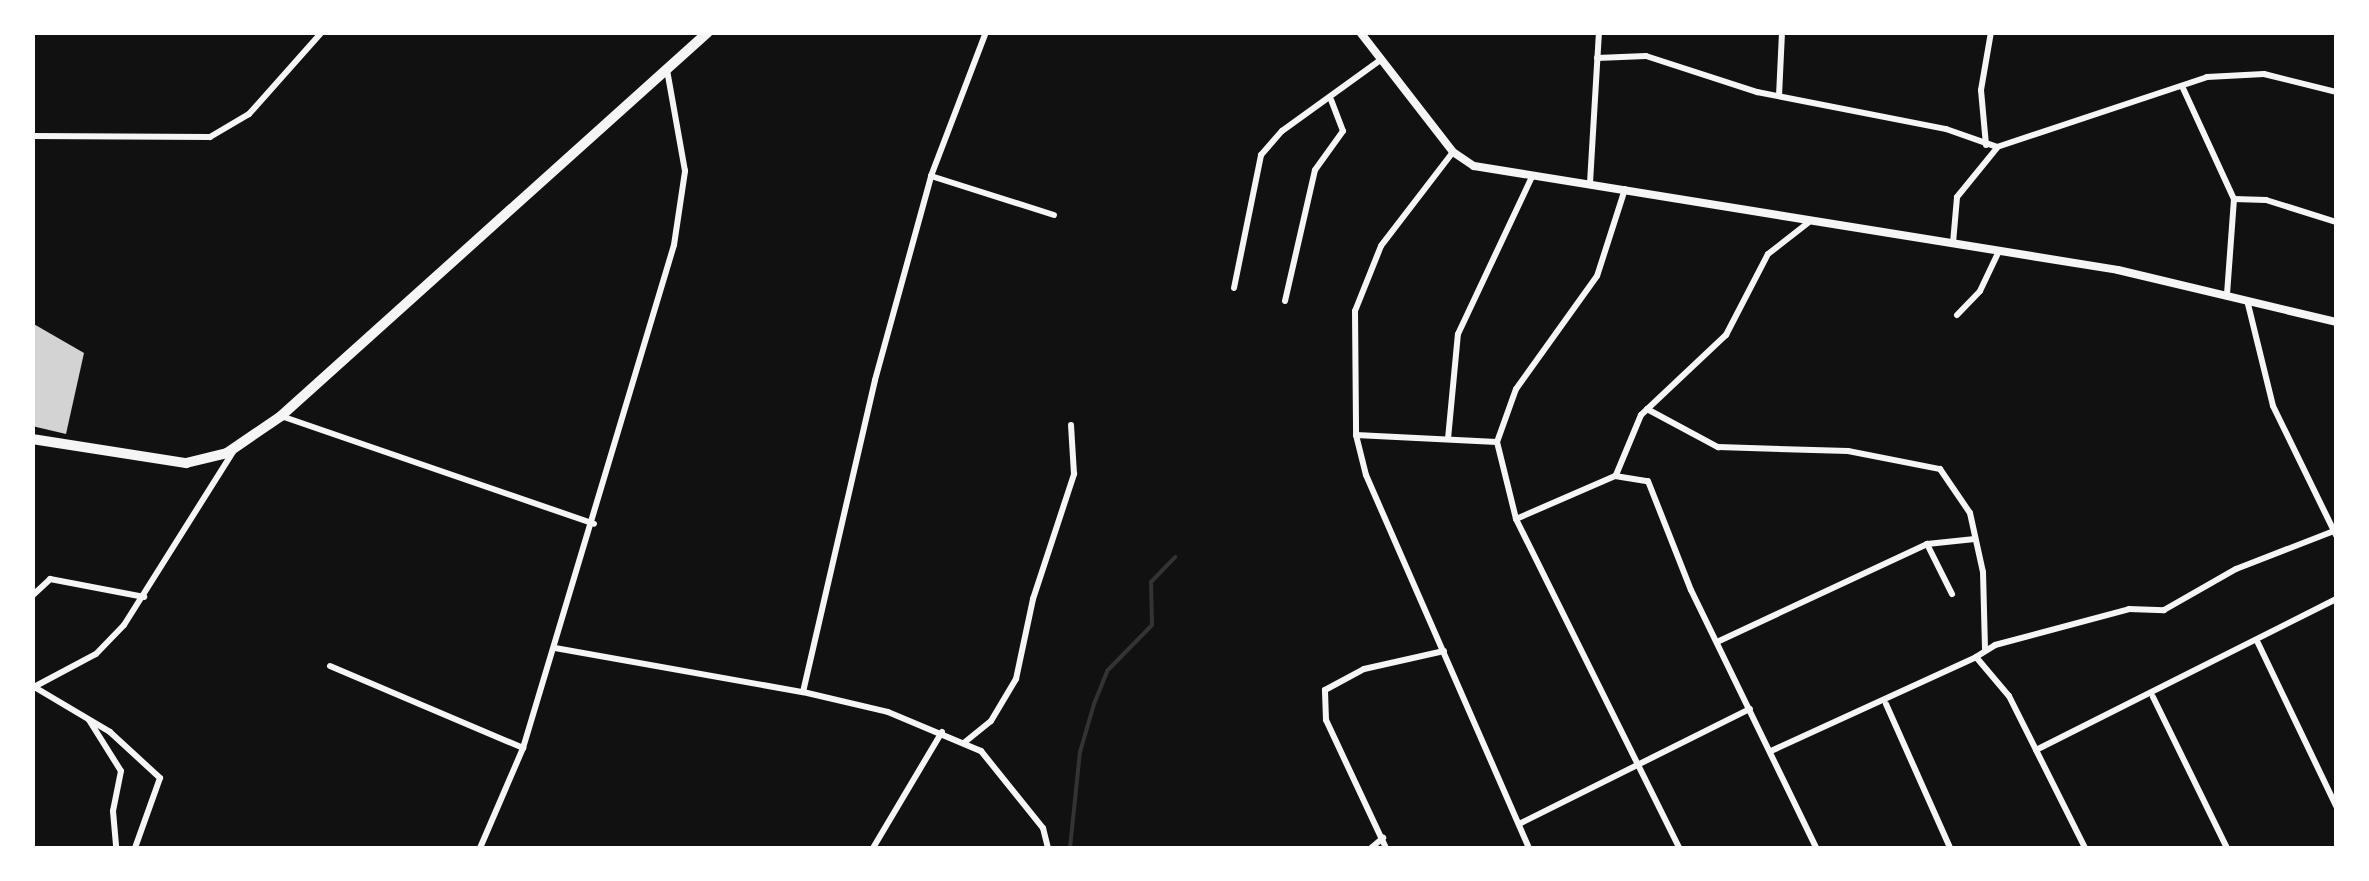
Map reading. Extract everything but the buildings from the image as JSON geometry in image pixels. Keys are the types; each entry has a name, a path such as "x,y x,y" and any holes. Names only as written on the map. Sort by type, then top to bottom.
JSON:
{"highway":[{"path":"32,439 186,463 214,460 280,416 702,34"}],"street":[{"path":"32,136 210,137 249,114 322,32"},
{"path":"803,692 874,380 931,176 986,32"},
{"path":"1360,32 1452,152 1474,166 1998,251 2227,294 2336,322"},
{"path":"1590,183 1598,32"},
{"path":"1779,96 1782,32"},
{"path":"1986,146 1981,90 1991,32"},
{"path":"1597,58 1646,56 1779,96 1946,128 1986,146 1998,147 2222,74 2264,74 2336,92"},
{"path":"1234,288 1261,156 1282,131 1331,100 1382,59"},
{"path":"480,848 523,748 594,524 674,245 685,171 667,69"},
{"path":"2182,86 2234,199 2227,294"},
{"path":"1285,301 1314,170 1343,131 1331,100"},
{"path":"1953,243 1957,197 1998,147"},
{"path":"1452,152 1381,246 1355,312 1356,435 1366,476 1529,848"},
{"path":"931,176 1054,215"},
{"path":"1448,439 1458,334 1532,177"},
{"path":"1626,188 1597,276 1516,389 1498,442 1516,518 1679,848"},
{"path":"2234,199 2266,200 2336,222"},
{"path":"1615,476 1647,409 1726,335 1768,254 1808,223"},
{"path":"1957,315 1980,290 1998,251"},
{"path":"1771,751 1886,704 1985,650 2129,609 2164,610 2236,569 2335,533 2273,406 2247,300"},
{"path":"1647,409 1718,447 1848,451 1940,469 1964,495 1975,539 1986,601 1985,650"},
{"path":"280,416 594,524"},
{"path":"965,742 991,721 1016,679 1032,599 1074,474 1071,425"},
{"path":"1356,435 1498,442"},
{"path":"34,688 96,654 144,597 236,446"},
{"path":"1516,518 1615,476 1636,475 1655,492 1717,642 1816,848"},
{"path":"1717,642 1927,544 1975,539"},
{"path":"1927,544 1952,594"},
{"path":"32,596 50,578 144,597"},
{"path":"2036,750 2152,697 2336,599"},
{"path":"2258,642 2336,806"},
{"path":"555,648 803,692 942,732 965,742 994,763 1043,828 1048,848"},
{"path":"1386,848 1338,752 1326,720 1324,690 1364,668 1444,651"},
{"path":"1976,657 2000,682 2085,848"},
{"path":"330,666 523,748"},
{"path":"34,688 88,719 160,778 135,848"},
{"path":"2152,697 2227,848"},
{"path":"1886,704 1950,848"},
{"path":"1519,824 1750,709"},
{"path":"88,719 121,770 113,810 116,848"},
{"path":"873,848 942,732"},
{"path":"1371,848 1383,838"}],"waterway":[{"path":"1070,848 1080,752 1094,704 1107,671 1152,625 1151,582 1175,557"}]}
